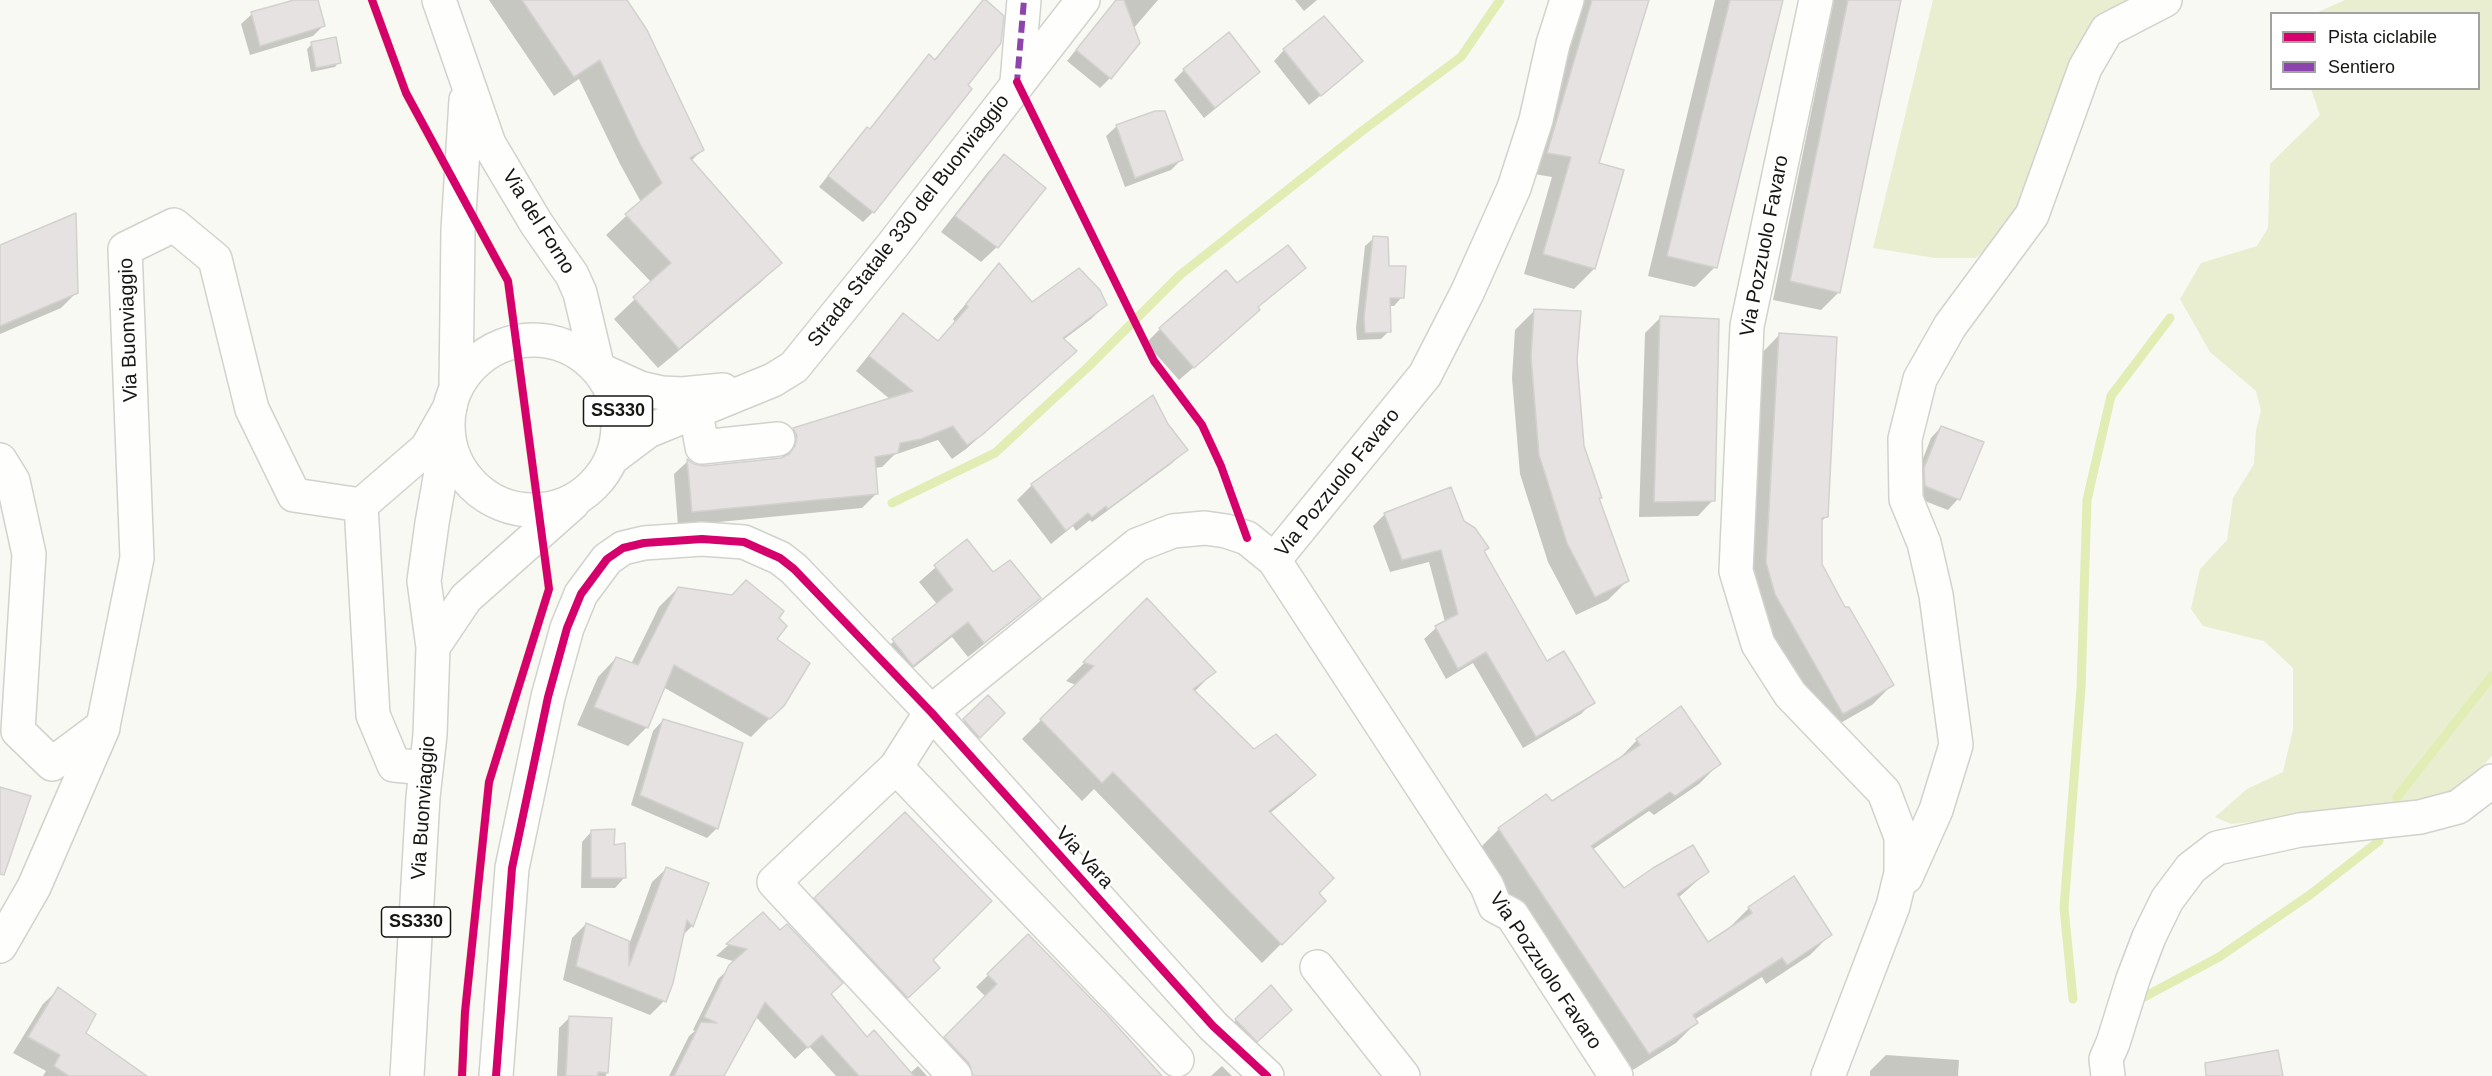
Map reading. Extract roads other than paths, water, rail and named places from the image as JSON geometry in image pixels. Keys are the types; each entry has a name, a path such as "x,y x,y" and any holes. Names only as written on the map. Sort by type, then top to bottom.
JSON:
{"street":[{"name":"Via del Forno","path":"439,0 489,144 536,223 572,275 580,293 598,369"},
{"path":"1017,82 1024,0"},
{"name":"Strada Statale 330 del Buonviaggio","path":"773,380 794,367 892,246 1017,82 1083,0"},
{"name":"Via Pozzuolo Favaro","path":"1567,0 1553,44 1536,120 1514,188 1467,292 1425,375 1274,560 1487,886 1495,906 1512,915 1616,1076"},
{"name":"Via Pozzuolo Favaro","path":"1816,0 1747,326 1736,571 1758,644 1790,693 1884,792 1901,837 1901,873 1893,906 1828,1076"},
{"path":"1893,906 1936,810 1956,745 1936,596 1924,543 1906,499 1905,439 1920,379 1950,326 2032,215 2085,68 2108,30 2165,0"},
{"name":"Via del Forno","path":"452,409 458,224 467,80"},
{"name":"Via Buonviaggio","path":"0,946 34,887 103,726 137,558 125,249 174,225 215,259 252,409 294,495 362,505"},
{"name":"SS330","path":"433,647 466,598 564,507 601,477 612,458 618,436 618,412 608,382 584,355 567,346 547,340 527,339 495,348 470,368 452,409"},
{"name":"SS330","path":"598,369 639,388 682,394 702,393 773,380"},
{"name":"SS330","path":"612,458 648,431 773,380"},
{"path":"426,768 394,765 373,715 362,505 427,448 452,409"},
{"path":"452,409 455,458 470,481 492,499 518,508 535,510 564,507"},
{"name":"Via Buonviaggio","path":"406,1076 430,735 433,647 424,581 452,409"},
{"path":"696,412 702,447 778,439"},
{"path":"4,471 29,554 18,731 51,764 103,726"},
{"path":"955,1076 774,882 896,767 931,712 1137,545 1173,531 1205,528 1247,538 1274,560"},
{"name":"Via Vara","path":"496,1076 512,868 548,697 567,628 581,594 607,559 623,548 644,543 723,539 744,542 771,553 794,569 931,712 1213,1026 1267,1076"},
{"path":"896,767 1168,1068 1213,1026"},
{"path":"2108,1076 2106,1059 2114,1043 2133,979 2163,909 2191,868 2217,848 2300,830 2420,817 2458,807 2492,781"},
{"path":"1317,967 1403,1076"}],"waterway":[{"path":"372,0 406,93 450,175"},
{"path":"892,503 995,453 1089,366 1180,275 1362,131 1461,57 1500,0"},
{"path":"470,211 508,281 540,522"},
{"path":"2073,999 2064,908 2081,688 2087,500 2111,396 2170,318"},
{"path":"462,1076 465,1012 489,782 549,589 543,541"},
{"path":"2397,797 2492,676"},
{"path":"2144,997 2219,957 2311,894 2379,841"}]}
